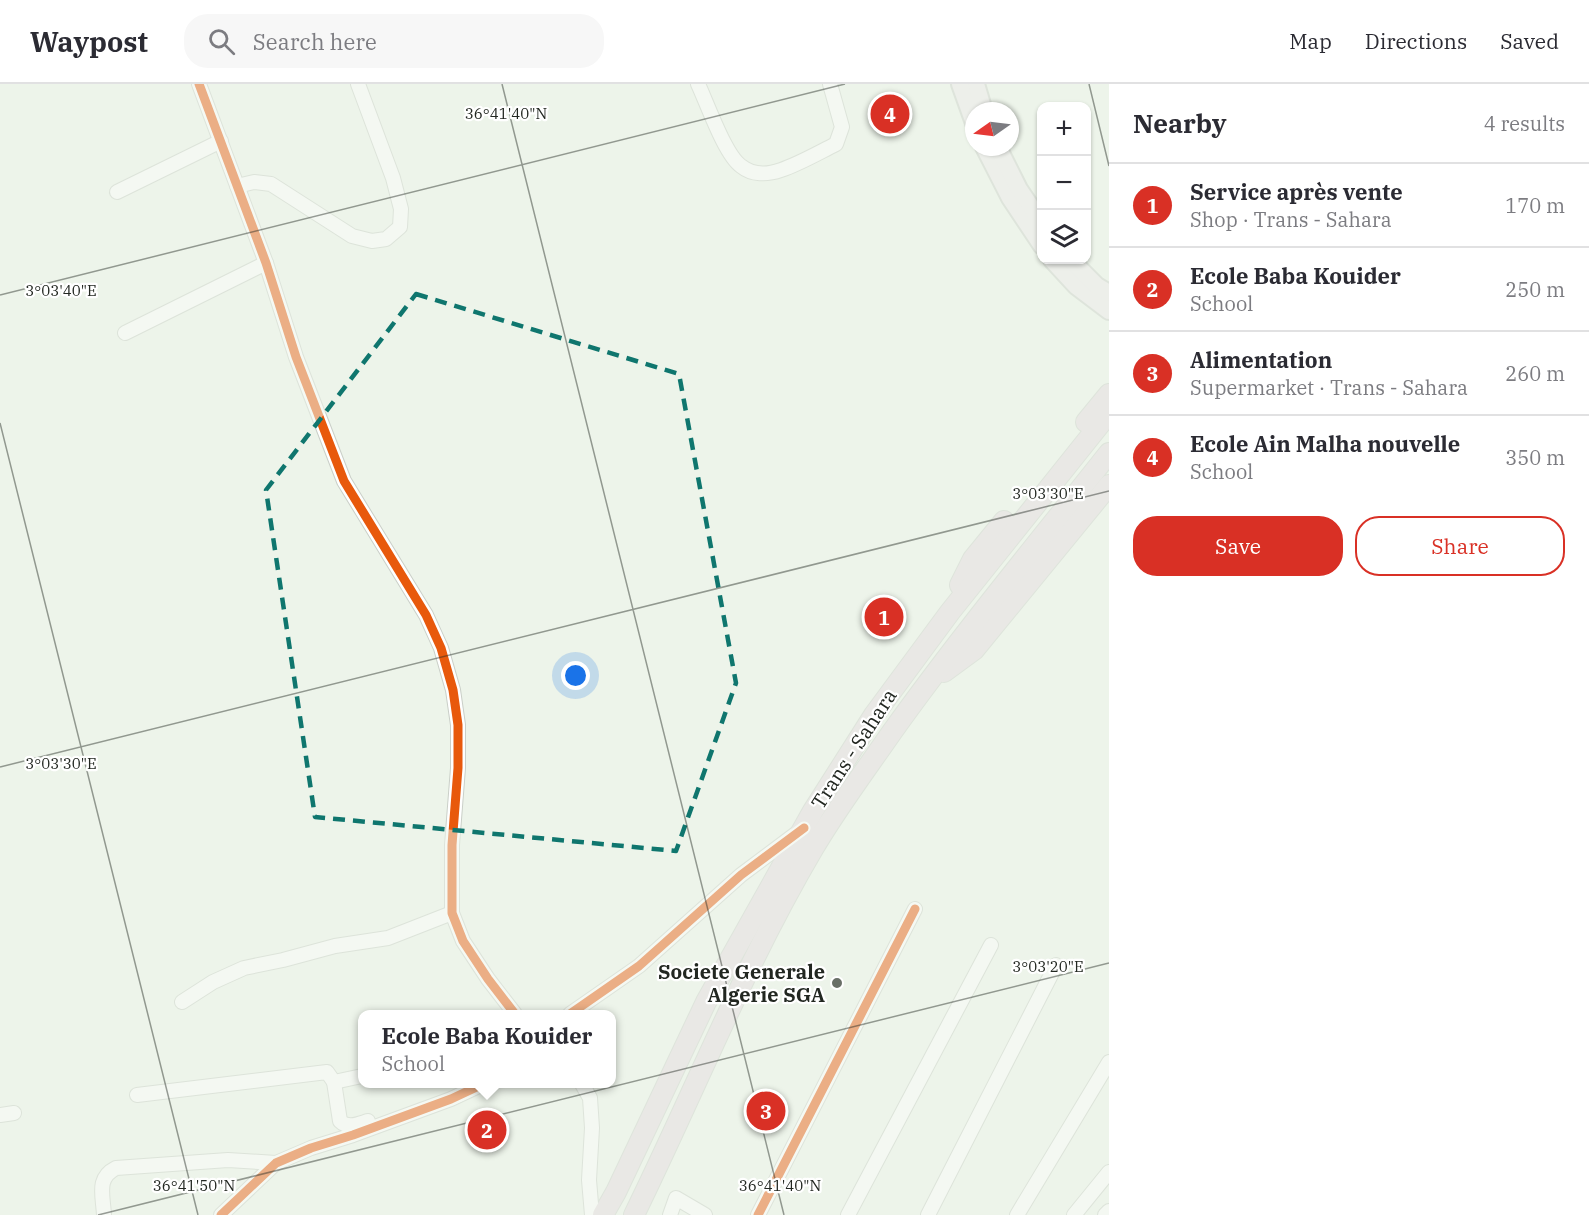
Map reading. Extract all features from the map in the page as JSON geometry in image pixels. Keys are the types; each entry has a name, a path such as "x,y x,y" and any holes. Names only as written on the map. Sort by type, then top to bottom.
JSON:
{"highway":[{"path":"950,612 963,575 973,559 1109,394"},
{"name":"Trans - Sahara","path":"603,1215 621,1182 706,1002 804,828 874,715 950,612 1109,413"},
{"name":"Trans - Sahara","path":"634,1215 770,925 841,803 927,684 1109,453"},
{"path":"927,684 974,651 1109,485"}],"main road":[{"path":"960,84 966,102"},
{"path":"976,84 981,102"},
{"path":"989,156 1010,198 1037,240"},
{"path":"1002,156 1019,189 1037,217"},
{"path":"1056,264 1076,286 1109,310"},
{"path":"1075,264 1097,286 1109,293"}],"street":[{"path":"199,84 266,263 296,357 344,481 426,615 441,648 453,690 458,725 459,768 452,845 452,913 463,941 511,1010"},
{"path":"237,186 254,182 271,184 352,236 372,241 386,238 400,227 401,209 393,177 358,84"},
{"path":"698,84 728,149 739,165 752,173 769,173 781,170 836,144 842,127 830,84"},
{"path":"117,192 221,141"},
{"path":"125,333 266,263"},
{"path":"576,1010 639,966 741,875 804,828"},
{"path":"758,1215 915,909"},
{"path":"182,1002 213,982 244,969 335,946 388,938 452,913"},
{"path":"848,1215 991,945"},
{"path":"928,1215 1056,965"},
{"path":"1017,1215 1109,1062"},
{"path":"137,1095 327,1072 334,1082 340,1121 346,1125 350,1126 434,1105"},
{"path":"334,1082 358,1077"},
{"path":"221,1215 276,1163 311,1148 434,1105 472,1088"},
{"path":"585,1088 590,1098 592,1128 589,1180 592,1215"},
{"path":"104,1215 103,1179 107,1173 116,1168 228,1160 276,1163"},
{"path":"1074,1215 1109,1172"},
{"path":"670,1215 676,1198 705,1215"},
{"path":"1105,1215 1109,1211"}],"highlighted area":[{"path":"416,294 679,374 736,683 676,851 315,817 266,490"}],"cycle path":[{"path":"199,84 266,263 296,357 344,481 426,615 441,648 453,690 458,725 458,768 452,845 452,913 463,941 512,1010"},
{"path":"576,1010 639,966 741,875 804,828"},
{"path":"758,1215 915,909"},
{"path":"221,1215 276,1163 311,1148 451,1099 474,1088"}],"place":[{"name":"Ecole Ain Malha nouvelle","path":"890,114"},
{"name":"Service après vente","path":"884,617"},
{"name":"Societe Generale Algerie SGA","path":"837,983"},
{"name":"Alimentation","path":"766,1111"},
{"name":"Ecole Baba Kouider","path":"487,1130"}]}
